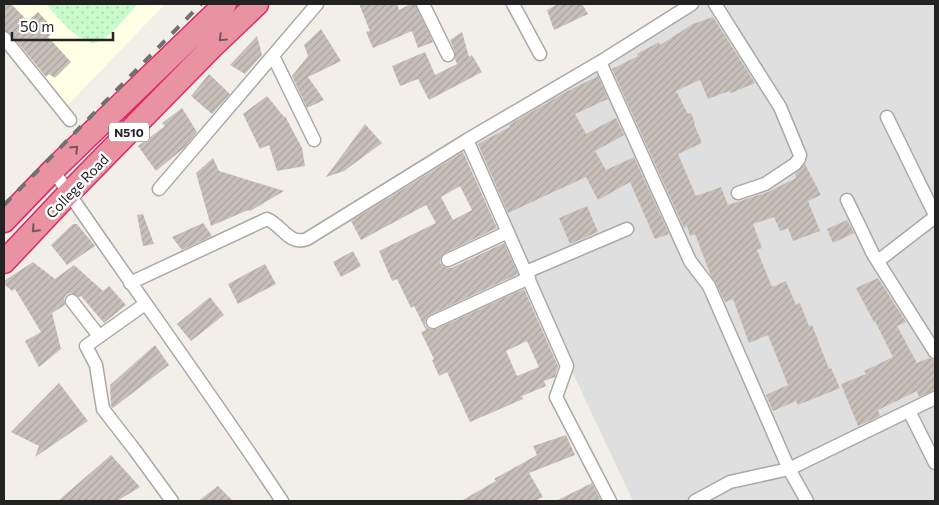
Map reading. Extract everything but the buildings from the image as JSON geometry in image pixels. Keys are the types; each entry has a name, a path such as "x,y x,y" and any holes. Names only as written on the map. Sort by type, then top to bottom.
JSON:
{"highway":[{"name":"College Road","path":"4,220 53,170 225,4"},
{"name":"College Road","path":"4,262 212,47 257,4"}],"street":[{"path":"159,189 317,4"},
{"path":"423,4 448,55"},
{"path":"512,4 540,54"},
{"path":"130,283 268,219 294,240 302,241 307,239 467,140 600,62 692,4"},
{"path":"715,4 780,107 800,155 795,164 765,184 738,194"},
{"path":"4,38 70,120"},
{"path":"273,56 314,140"},
{"path":"600,62 690,261 709,286 789,469 807,501"},
{"path":"878,261 935,216 888,117"},
{"path":"467,140 567,366 556,397 610,501"},
{"path":"53,170 130,283 242,440 282,501"},
{"path":"847,200 878,261 935,352"},
{"path":"433,322 527,275 627,229"},
{"path":"448,260 508,232"},
{"path":"72,301 100,336"},
{"path":"145,304 86,346 96,365 103,409 172,501"},
{"path":"695,501 730,482 789,469 935,398"},
{"path":"909,411 935,463"}],"shaded area":[{"path":"4,4 165,4 67,106 51,93 4,32"},
{"path":"702,4 935,4 935,501 633,501 464,142"}],"green space":[{"path":"46,4 138,4 108,35 98,42 92,43 77,36"}],"railway":[{"path":"4,205 201,4"}]}
